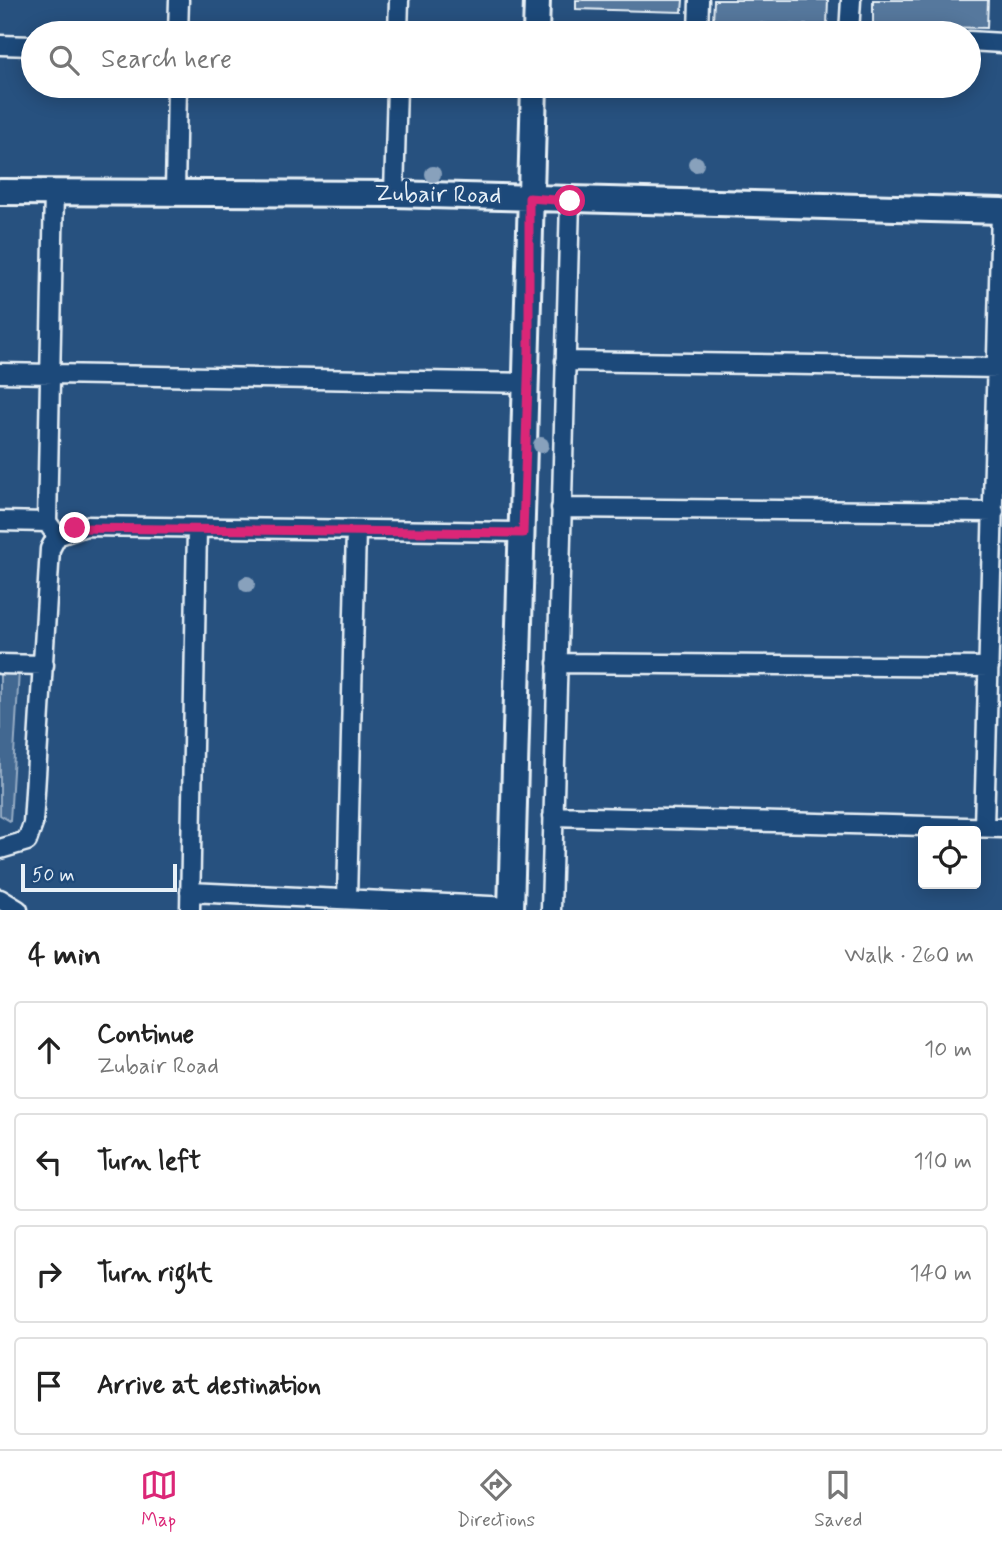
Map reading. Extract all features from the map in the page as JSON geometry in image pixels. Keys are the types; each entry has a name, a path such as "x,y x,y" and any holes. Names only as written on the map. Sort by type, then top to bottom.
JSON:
{"street":[{"path":"178,21 179,0"},
{"path":"398,21 399,0"},
{"path":"536,21 537,0"},
{"path":"698,21 699,0"},
{"path":"850,21 851,0"},
{"path":"981,42 1002,43"},
{"path":"0,45 21,46"},
{"path":"175,192 177,98"},
{"path":"394,194 397,98"},
{"path":"197,529 190,901 348,899 511,908 528,383 529,198 533,98"},
{"name":"Zubair Road","path":"0,192 394,194 1002,212"},
{"path":"4,844 31,837 52,529 54,192"},
{"path":"551,910 570,201"},
{"path":"553,816 993,827 989,667 1002,212"},
{"path":"565,360 999,368"},
{"path":"0,373 528,383"},
{"path":"561,508 994,512"},
{"path":"0,521 52,529 86,526 523,533"},
{"path":"348,899 356,530"},
{"path":"557,663 989,667"},
{"path":"0,664 44,664"},
{"path":"0,899 18,910"}],"shaded area":[{"path":"0,671 19,671 10,821 0,815"}],"building":[{"path":"576,0 683,0 682,12 576,9"},
{"path":"714,0 828,0 827,21 713,21"},
{"path":"873,0 988,0 987,28 981,28 981,21 873,21"}],"route":[{"path":"75,528 86,526 523,533 529,351 529,198 570,201"}]}
